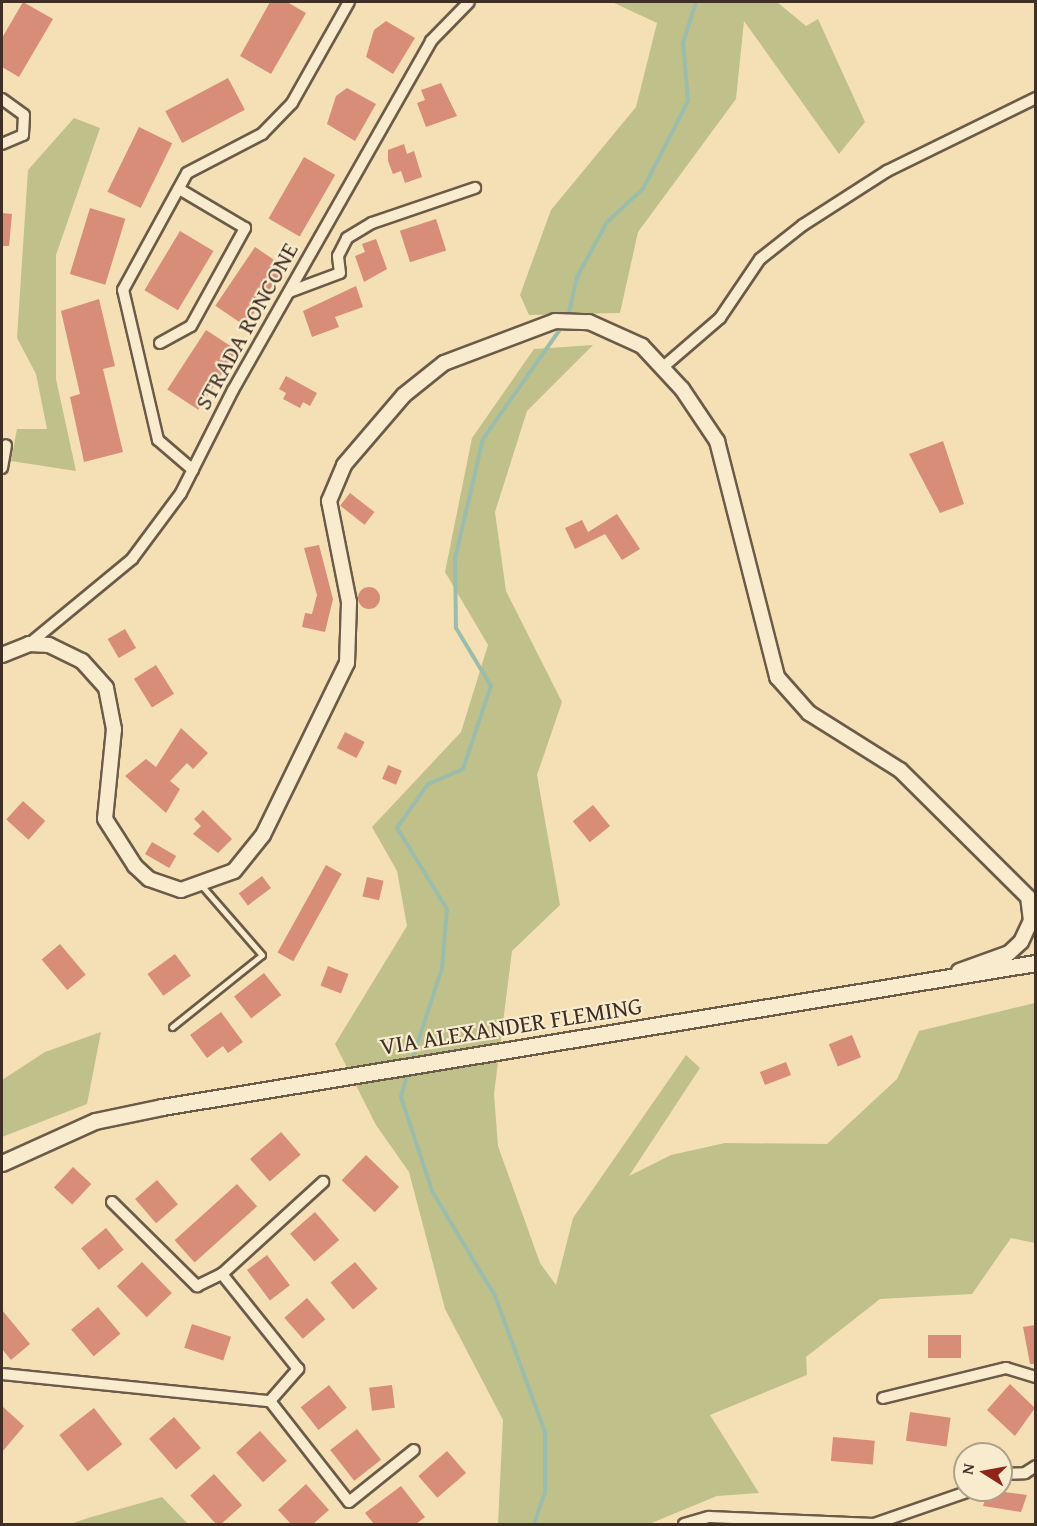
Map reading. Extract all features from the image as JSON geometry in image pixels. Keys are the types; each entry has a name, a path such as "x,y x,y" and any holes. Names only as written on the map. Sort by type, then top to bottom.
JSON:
{"main road":[{"name":"VIA ALEXANDER FLEMING","path":"2,1163 95,1121 943,977 1032,965"}],"street":[{"path":"193,470 158,440 123,290 187,173 262,134 292,103 349,2"},
{"name":"STRADA RONCONE","path":"29,644 132,559 193,470 289,292 431,41 469,2"},
{"path":"662,368 720,318 760,259 803,225 887,171 1035,98"},
{"path":"2,99 24,115 23,135 2,144"},
{"path":"289,292 340,273 338,256 346,238 372,223 475,188"},
{"path":"160,343 191,326 245,228 179,189"},
{"path":"2,655 29,644 65,651 95,673 106,688 114,729 105,819 119,849 167,888 202,886 234,872 263,835 338,689 351,631 329,501 334,481 359,445 404,395 444,363 555,321 612,328 642,346 662,368 717,441 777,677 809,713 900,770 1033,901 1029,929 1016,948 943,977"},
{"path":"2,468 6,445"},
{"path":"112,1203 197,1286 222,1274 323,1182"},
{"path":"222,1274 298,1369 270,1401"},
{"path":"883,1398 1005,1368 1035,1377"},
{"path":"2,1374 270,1401 349,1502 414,1450"},
{"path":"1013,1474 1025,1473 1035,1466"},
{"path":"684,1524 710,1516 874,1524 953,1497"}],"lane":[{"path":"172,1027 262,955 202,886"}],"green space":[{"path":"612,2 777,2 806,26 818,19 865,122 839,154 744,21 736,99 638,232 620,313 529,315 520,295 551,210 636,107 657,23"},
{"path":"74,118 100,128 56,255 56,379 76,471 11,461 17,429 47,429 36,374 17,338 28,170"},
{"path":"593,345 527,411 495,512 506,591 562,702 537,775 560,905 512,951 494,1094 498,1146 540,1263 556,1285 573,1218 686,1055 700,1068 629,1176 671,1155 725,1143 827,1144 897,1079 919,1031 1035,1003 1035,1243 1011,1238 972,1294 880,1299 806,1357 807,1375 710,1415 759,1493 717,1496 649,1524 498,1524 503,1420 445,1309 409,1172 376,1125 335,1044 407,926 397,871 372,827 461,732 488,645 445,572 472,438 534,349"},
{"path":"101,1032 87,1104 2,1137 2,1080 45,1052"},
{"path":"162,1497 188,1524 70,1524 88,1518"}],"building":[{"path":"23,2 53,19 19,77 2,67 2,38"},
{"path":"270,2 287,2 306,13 271,74 240,56"},
{"path":"386,21 415,38 393,74 366,57 374,30"},
{"path":"228,78 245,110 182,143 165,111"},
{"path":"441,83 457,116 426,127 417,103 425,100 421,90"},
{"path":"347,88 376,104 355,141 327,124 336,96"},
{"path":"139,127 172,143 141,208 107,192"},
{"path":"404,144 407,154 414,151 422,177 405,183 401,171 393,174 388,161 388,150"},
{"path":"304,157 335,175 300,236 268,218"},
{"path":"90,208 125,219 105,285 70,274"},
{"path":"2,213 12,214 9,246 2,246"},
{"path":"436,219 446,250 410,262 400,231"},
{"path":"180,231 213,251 178,310 144,290"},
{"path":"376,239 387,269 364,282 355,256 365,252 362,244"},
{"path":"255,247 285,267 245,326 215,306"},
{"path":"356,286 363,307 335,317 339,327 312,337 303,311"},
{"path":"99,299 115,366 103,369 123,452 84,462 70,397 80,394 61,311"},
{"path":"206,330 237,350 198,410 167,390"},
{"path":"286,376 317,393 310,406 303,402 300,408 283,399 286,393 279,389"},
{"path":"943,441 964,504 940,513 909,454"},
{"path":"350,493 374,512 365,525 340,506"},
{"path":"617,514 640,549 622,560 605,534 575,549 565,528 582,520 588,532"},
{"path":"319,545 333,599 325,632 302,627 305,613 312,614 317,595 304,548"},
{"path":"369,587 377,590 380,598 377,606 369,609 361,606 358,598 361,590"},
{"path":"125,629 136,648 119,658 108,639"},
{"path":"156,665 174,694 152,708 134,679"},
{"path":"181,728 208,753 193,769 187,763 170,781 180,789 166,813 125,776 146,759 156,767"},
{"path":"345,732 365,742 356,758 337,748"},
{"path":"388,765 402,771 396,785 382,779"},
{"path":"23,801 45,821 29,840 6,820"},
{"path":"593,805 610,826 590,842 573,821"},
{"path":"203,810 232,839 218,853 193,834 201,826 194,819"},
{"path":"152,842 176,856 169,868 145,854"},
{"path":"326,865 342,874 293,961 278,952"},
{"path":"262,876 271,888 248,905 239,893"},
{"path":"367,877 384,881 379,900 363,896"},
{"path":"60,944 86,975 67,990 42,959"},
{"path":"175,954 191,976 163,996 147,974"},
{"path":"328,966 349,974 341,993 320,986"},
{"path":"264,973 281,995 251,1018 234,996"},
{"path":"221,1012 243,1042 228,1053 223,1046 207,1058 190,1035"},
{"path":"852,1035 861,1057 838,1067 829,1044"},
{"path":"786,1062 791,1075 765,1085 760,1072"},
{"path":"281,1132 301,1155 270,1182 250,1159"},
{"path":"366,1155 399,1187 375,1212 342,1180"},
{"path":"73,1167 91,1184 72,1205 54,1187"},
{"path":"157,1180 178,1204 156,1223 135,1199"},
{"path":"237,1184 257,1206 195,1263 175,1240"},
{"path":"315,1212 339,1240 314,1262 290,1234"},
{"path":"106,1228 124,1250 99,1270 81,1248"},
{"path":"267,1255 290,1285 270,1300 247,1270"},
{"path":"142,1262 172,1293 147,1317 117,1286"},
{"path":"355,1262 377,1289 353,1309 330,1283"},
{"path":"307,1298 325,1319 303,1339 284,1318"},
{"path":"98,1307 120,1334 94,1356 71,1329"},
{"path":"2,1310 30,1344 11,1360 2,1349"},
{"path":"192,1324 231,1337 223,1360 184,1348"},
{"path":"1035,1325 1035,1364 1030,1364 1023,1327"},
{"path":"928,1335 961,1335 961,1358 928,1358"},
{"path":"1010,1384 1035,1408 1015,1436 987,1410"},
{"path":"329,1385 347,1408 318,1430 301,1407"},
{"path":"392,1385 395,1408 372,1411 369,1388"},
{"path":"2,1406 24,1426 2,1452"},
{"path":"94,1408 122,1444 88,1471 59,1435"},
{"path":"910,1412 951,1418 947,1446 906,1441"},
{"path":"174,1417 201,1448 176,1470 149,1439"},
{"path":"357,1429 381,1460 354,1481 330,1450"},
{"path":"260,1431 287,1461 263,1482 236,1452"},
{"path":"833,1437 875,1441 873,1465 831,1461"},
{"path":"447,1451 466,1473 437,1498 418,1476"},
{"path":"214,1474 242,1505 221,1524 216,1524 190,1495"},
{"path":"306,1484 329,1510 313,1524 291,1524 278,1510"},
{"path":"401,1486 425,1517 416,1524 374,1524 365,1513"},
{"path":"1013,1493 1027,1495 1021,1512 983,1506 984,1502 1013,1502"}],"waterway":[{"path":"569,312 577,277 607,222 643,189 688,101 683,43 696,2"},
{"path":"412,1060 442,968 447,909 397,828 428,784 463,769 491,686 456,628 455,559 483,439 561,328"},
{"path":"409,1070 401,1097 432,1191 495,1296 545,1432 545,1492 534,1524"}]}
